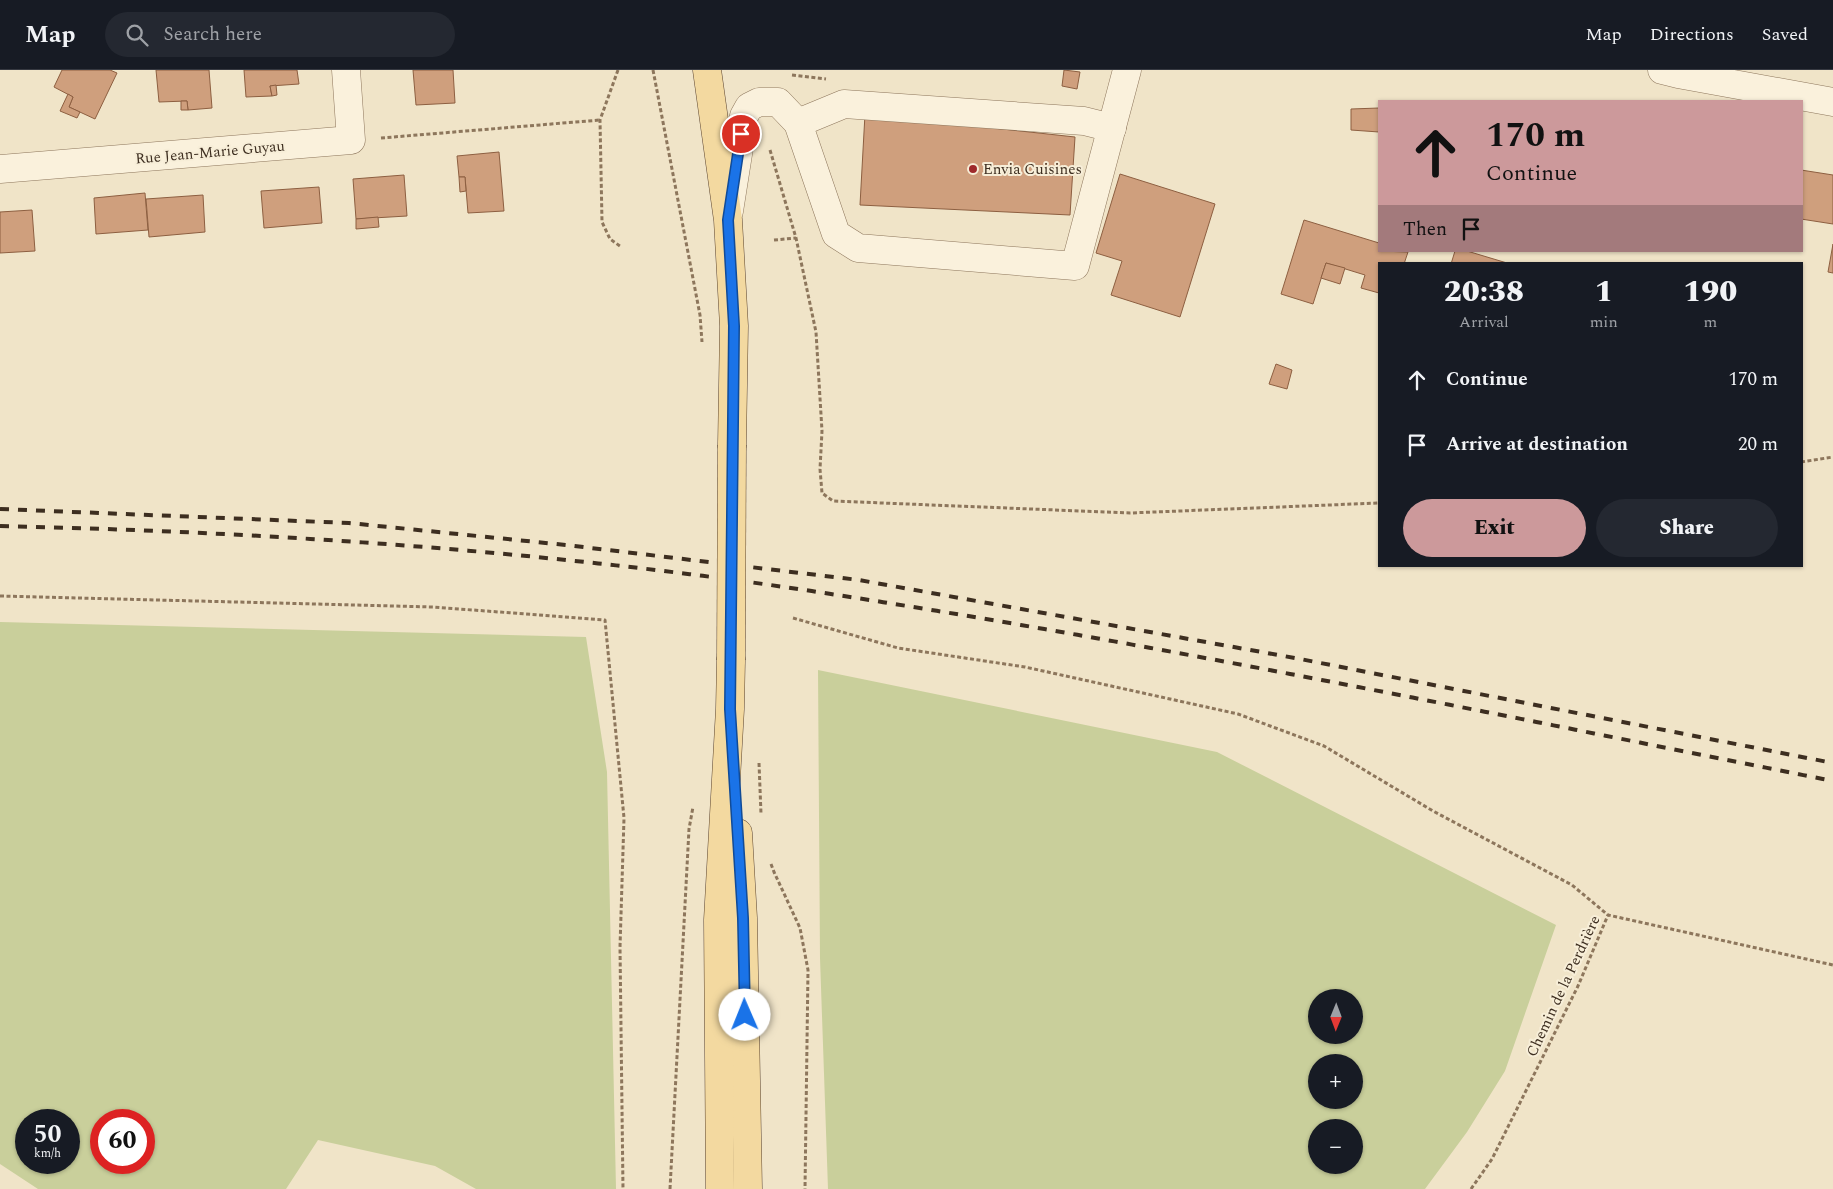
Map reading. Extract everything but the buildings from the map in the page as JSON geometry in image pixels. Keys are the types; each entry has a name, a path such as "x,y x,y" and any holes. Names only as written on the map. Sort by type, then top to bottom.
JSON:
{"main road":[{"path":"708,70 728,220 734,326 730,709 718,920 720,1189"},
{"path":"730,709 743,918 748,1189"}],"street":[{"path":"346,70 351,140"},
{"path":"728,220 744,116 749,107 760,102 778,102 798,123 836,234 858,248 1075,266 1127,70"},
{"path":"1662,70 1833,102"},
{"path":"798,123 844,104 1084,121 1112,128"},
{"name":"Rue Jean-Marie Guyau","path":"0,169 351,140"}],"path":[{"path":"618,70 600,120 602,222 610,239 620,246"},
{"path":"653,70 700,315 702,344"},
{"path":"351,140 600,120"},
{"path":"770,146 796,238 816,332 822,431 820,469 822,493 833,501 1130,513 1378,503"},
{"path":"774,240 796,238"},
{"path":"1803,462 1833,457"},
{"path":"0,596 433,607 605,620 624,818 620,947 623,1189"},
{"path":"793,618 898,648 1025,667 1238,714 1324,746 1433,811 1572,885 1608,915"},
{"path":"758,757 761,816"},
{"path":"771,863 800,928 808,970 805,1189"},
{"name":"Chemin de la Perdrière","path":"1471,1189 1492,1159 1578,986 1608,915 1833,965"}],"green space":[{"path":"0,622 586,637 607,772 616,1189 476,1189 435,1166 318,1140 286,1189 38,1189 15,1174 80,1174 80,1109 15,1109 15,1174 0,1164"},
{"path":"818,670 1217,752 1556,925 1505,1071 1467,1132 1425,1189 828,1189 820,958"}],"railway":[{"path":"0,509 349,523 566,545 859,580 1295,658 1833,763"},
{"path":"0,526 200,533 400,545 699,575 928,609 1058,631 1317,679 1833,781"}],"place":[{"name":"Envia Cuisines","path":"973,169"}],"route":[{"path":"741,134 728,220 734,326 730,709 743,918 745,1015"}]}
